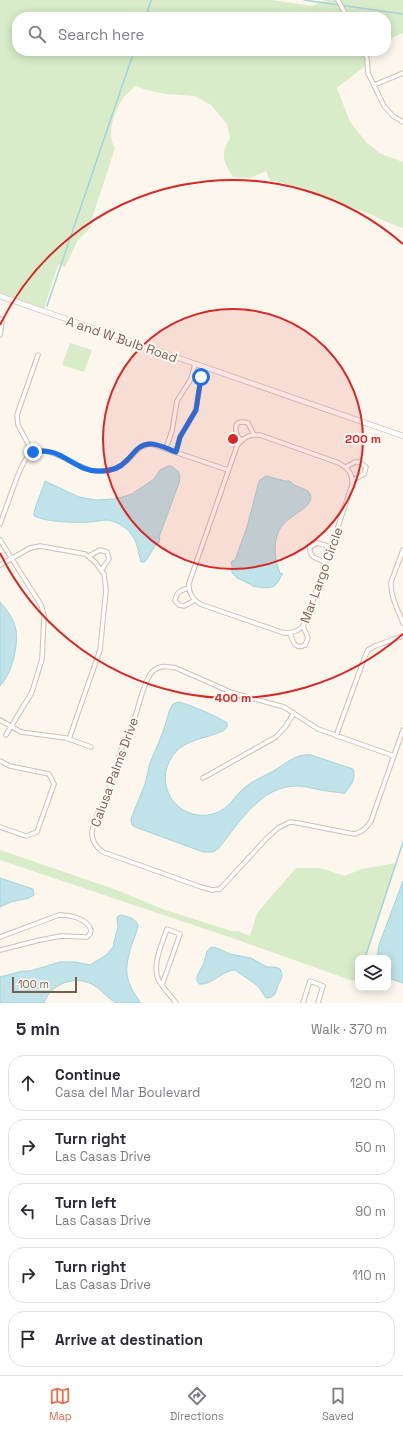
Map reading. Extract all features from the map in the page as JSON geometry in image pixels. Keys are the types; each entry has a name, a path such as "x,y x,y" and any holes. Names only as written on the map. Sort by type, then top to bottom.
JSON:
{"street":[{"path":"338,0 344,12"},
{"path":"366,56 368,73 384,106 393,116 403,122"},
{"path":"374,85 403,73"},
{"name":"A and W Bulb Road","path":"0,296 403,436"},
{"path":"0,319 2,322 0,335"},
{"path":"33,452 18,425 17,414 38,354"},
{"path":"166,448 172,430 177,401 191,379 195,364"},
{"path":"176,452 180,437 196,410 201,377 205,367"},
{"path":"241,441 235,432 235,427 238,423 243,421 248,423 254,435"},
{"path":"189,588 179,592 176,595 175,601 179,605 184,606 195,600 192,597 189,588 191,576 228,470 237,446 241,441 248,436 260,435 333,460 346,467 352,475 353,480 364,474 366,470 366,466 360,462 355,462 346,467"},
{"path":"0,524 21,466 27,457 33,452 50,451 84,468 100,471 109,470 119,466 127,461 141,446 151,444 228,470"},
{"name":"Mar Largo Circle","path":"195,600 200,604 284,633 295,632 303,626 332,547 353,480"},
{"path":"0,540 41,605 44,615 42,659 32,692 6,735"},
{"path":"326,562 312,556 310,554 310,547 317,543 332,547"},
{"path":"0,565 35,546 80,552 89,556 102,569 104,574 106,584 100,650 69,739"},
{"path":"89,556 100,550 107,552 109,559 102,569"},
{"path":"403,550 391,582 392,595 403,623"},
{"path":"290,633 296,646 301,647 306,645 308,638 303,626"},
{"path":"336,736 368,650 403,636"},
{"name":"Calusa Palms Drive","path":"394,756 318,729 284,707 233,693 176,668 166,666 158,667 152,672 147,680 131,730 119,756 110,787 100,808 92,832 94,844 103,852 200,888 220,890 269,835 284,824 290,822 298,823 354,834 367,828 371,822 394,756 403,730"},
{"path":"203,778 276,737 286,726 294,713"},
{"path":"0,720 11,727 26,733 60,737 91,747"},
{"path":"0,761 10,766 49,774 54,784 37,832 26,836 0,827"},
{"path":"0,937 59,915 67,915 84,921 88,924 91,930 90,934 86,937 61,936 0,950"},
{"path":"162,985 180,934 167,930 159,953 156,973 158,980 176,1003"},
{"path":"303,1003 310,981 323,986 318,1003"}],"green space":[{"path":"0,0 273,0 312,6 326,0 403,0 403,33 391,38 391,12 12,12 12,56 364,56 365,66 337,88 350,122 367,143 381,154 403,162 403,228 368,213 279,182 270,181 266,171 250,178 233,177 224,158 225,149 230,138 227,124 211,105 194,96 166,94 135,86 124,97 112,122 111,136 115,148 90,225 92,226 78,240 65,267 58,265 44,309 0,294"},
{"path":"70,343 92,350 84,372 62,365"},
{"path":"0,850 114,889 165,910 235,932 238,931 250,936 257,913 296,868 320,868 345,876 361,869 396,863 366,955 355,955 355,980 353,981 229,937 0,860"}],"water":[{"path":"171,466 178,471 180,477 179,483 159,537 159,543 157,543 145,562 141,562 136,544 129,531 117,523 107,520 91,522 61,522 46,520 34,516 45,481 79,497 96,500 115,499 116,497 119,498 132,494 154,479 160,470"},
{"path":"266,476 290,481 294,485 308,491 311,498 306,507 280,528 276,538 275,553 280,573 283,574 276,585 266,588 252,586 237,578 232,573 231,564 232,561 235,560 247,527 259,481"},
{"path":"0,602 9,613 14,623 16,633 16,649 8,674 0,686"},
{"path":"178,702 210,714 227,723 226,728 223,731 190,742 177,751 171,758 165,776 166,785 173,801 184,811 198,815 219,812 228,806 241,790 255,780 296,757 306,755 311,755 353,769 354,776 352,783 344,794 298,786 285,787 273,792 252,807 219,848 213,852 203,852 135,827 132,825 131,819 145,784 150,763 163,732 170,709 173,704"},
{"path":"0,878 33,889 34,895 0,907"},
{"path":"403,881 403,983 391,979 391,955 377,955 379,945"},
{"path":"120,915 133,919 138,925 129,953 127,975 131,988 141,1003 117,1003 88,982 73,981 65,982 52,990 44,1003 0,1003 0,977 22,971 30,971 60,962 76,962 90,965 106,955 113,947 118,928 117,917"},
{"path":"211,947 230,954 251,958 267,967 275,967 280,969 282,977 275,994 269,998 266,998 258,986 235,970 226,972 208,983 199,984 197,981 197,976 204,963 207,951"}],"waterway":[{"path":"147,12 151,0"},
{"path":"304,0 389,12"},
{"path":"391,12 403,14"},
{"path":"47,306 132,56"},
{"path":"366,955 403,842"}],"route":[{"path":"33,452 44,450 50,451 89,470 100,471 114,469 127,461 137,449 146,444 156,445 176,452 184,428 196,410 201,377"}]}
